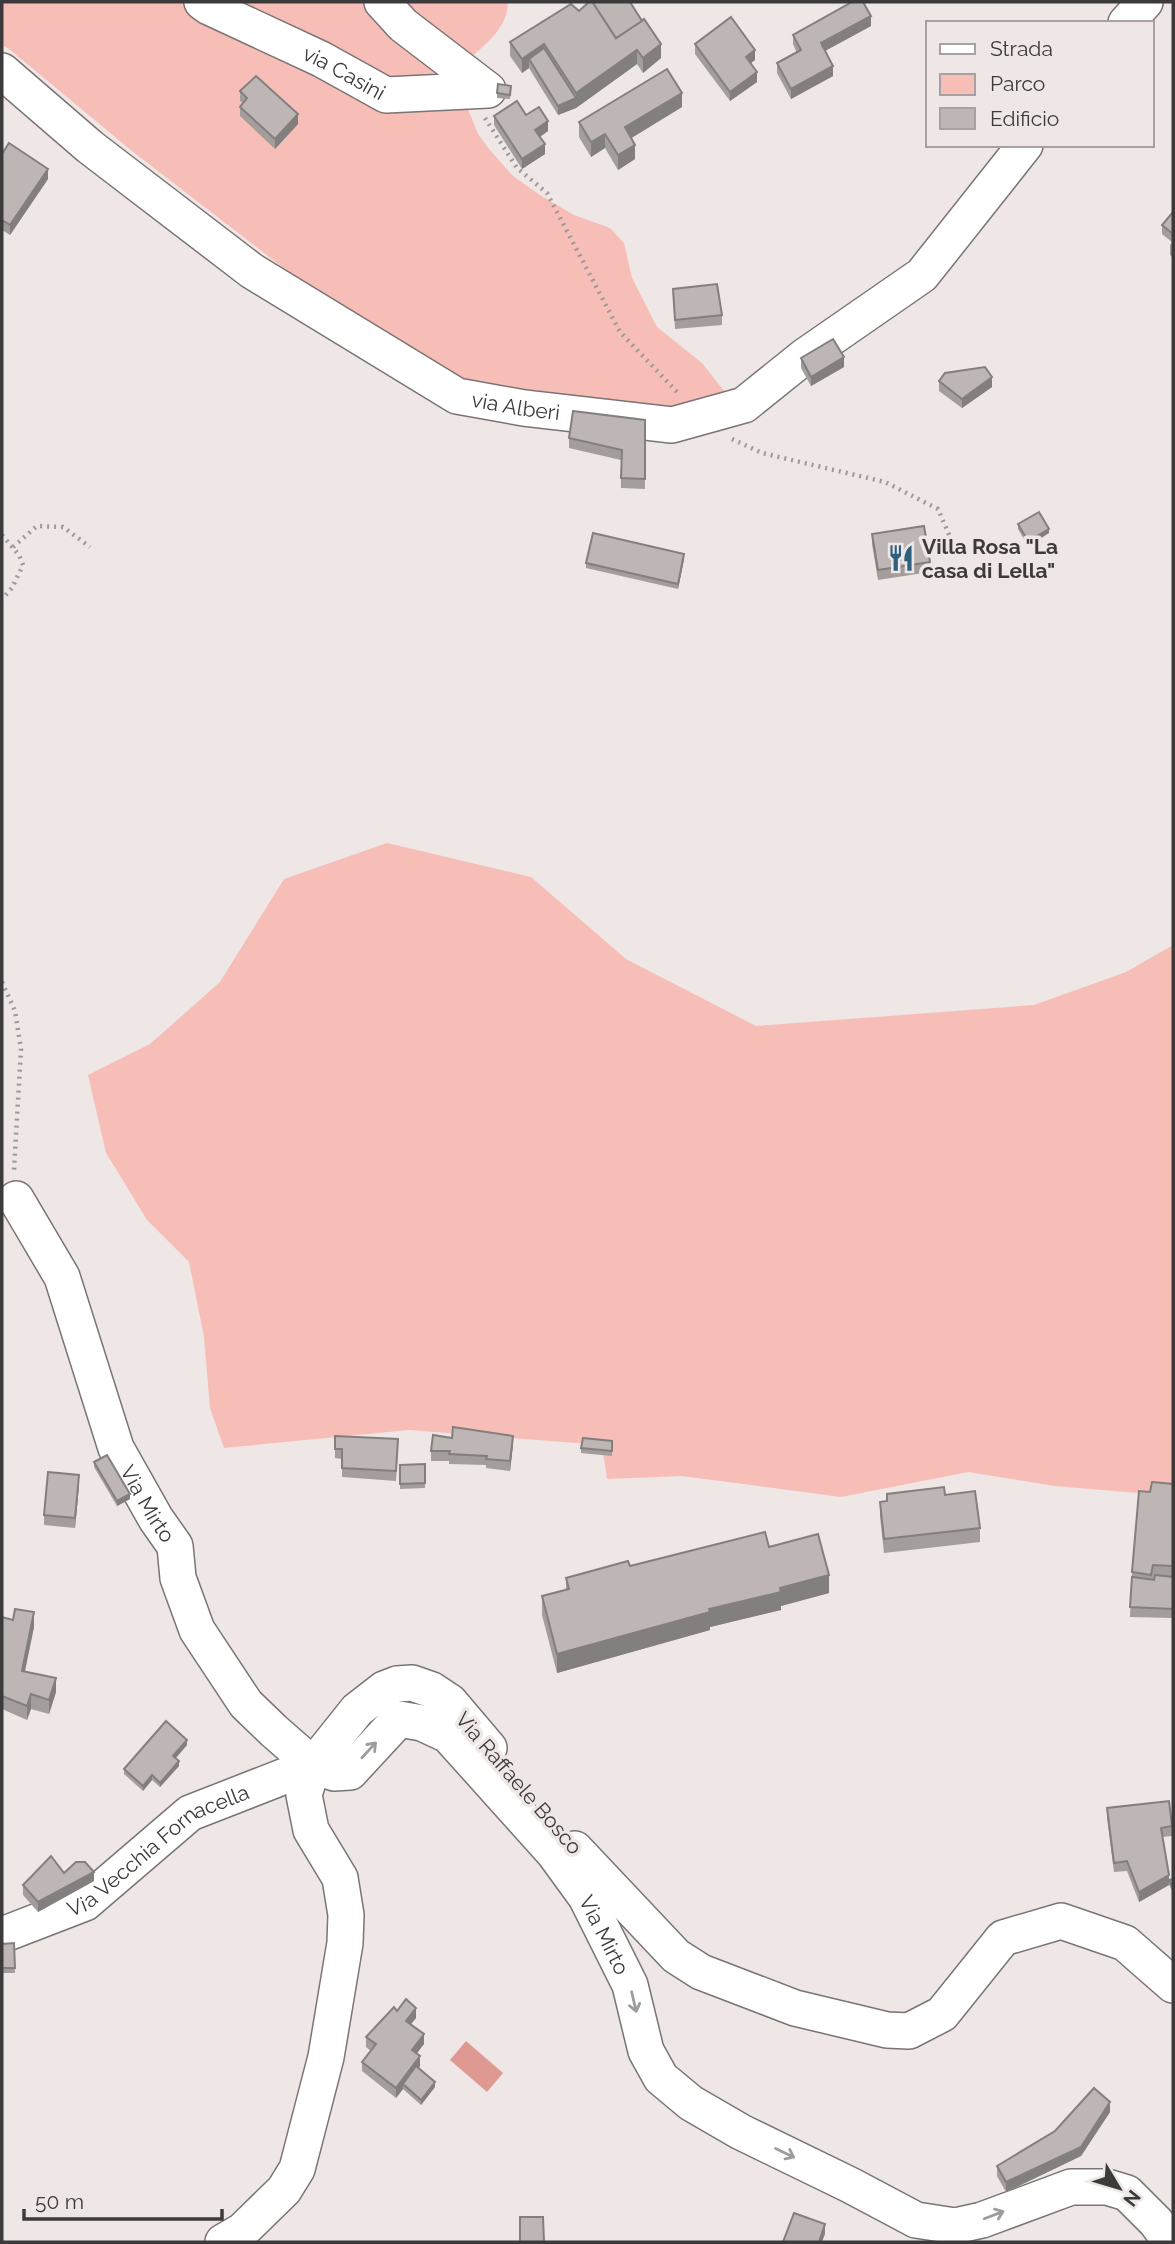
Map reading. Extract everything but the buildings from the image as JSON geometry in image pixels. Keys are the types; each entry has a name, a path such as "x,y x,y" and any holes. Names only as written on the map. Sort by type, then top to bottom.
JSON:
{"street":[{"name":"via Casini","path":"202,2 321,59 386,95 471,91"},
{"path":"382,2 403,25 488,90 471,91"},
{"path":"1128,21 1146,2"},
{"name":"via Alberi","path":"2,71 90,148 252,271 457,396 524,408 672,425 744,405 805,355 922,275 1023,147"},
{"name":"Via Mirto","path":"16,1199 62,1277 116,1448 156,1519 175,1546 178,1578 197,1630 246,1704 313,1765 334,1773 350,1772 399,1719 422,1723 448,1735 554,1853 586,1897 630,1985 646,2051 661,2078 691,2103 741,2132 916,2220 955,2227 982,2220 1071,2187 1107,2187 1128,2193 1171,2242"},
{"name":"Via Raffaele Bosco","path":"223,2242 242,2231 284,2190 297,2169 326,2057 345,1943 346,1915 340,1878 312,1830 304,1795 313,1765 357,1710 384,1689 397,1684 412,1684 432,1690 450,1702 593,1870 676,1956 701,1972 795,2008 887,2030 909,2031 942,2014 1003,1938 1061,1921 1125,1943 1173,1985"},
{"name":"Via Vecchia Fornacella","path":"2,1935 85,1903 190,1813 313,1765"}],"path":[{"path":"471,91 492,132 517,168 547,193 620,332 672,387 696,418 762,453 884,482 939,509 953,544"},
{"path":"13,547 37,526 63,527 90,547"},
{"path":"2,535 19,555 23,565 12,588 2,599"},
{"path":"2,982 15,1011 21,1049 14,1157 16,1199"}],"green space":[{"path":"2,2 508,2 500,27 469,59 464,99 478,134 513,176 574,215 610,228 624,243 632,278 657,327 702,363 725,392 684,412 476,387 290,273 132,151 2,45"},
{"path":"387,843 531,877 626,959 756,1026 1034,1005 1126,972 1173,945 1173,1496 1055,1486 968,1472 841,1497 682,1476 607,1479 602,1445 409,1430 224,1448 210,1408 204,1337 189,1262 147,1220 106,1153 88,1075 150,1044 220,982 284,879"}],"shaded area":[{"path":"466,2041 503,2073 487,2092 450,2060"}],"place":[{"name":"Villa Rosa \"La casa di Lella\"","path":"901,558"}]}
